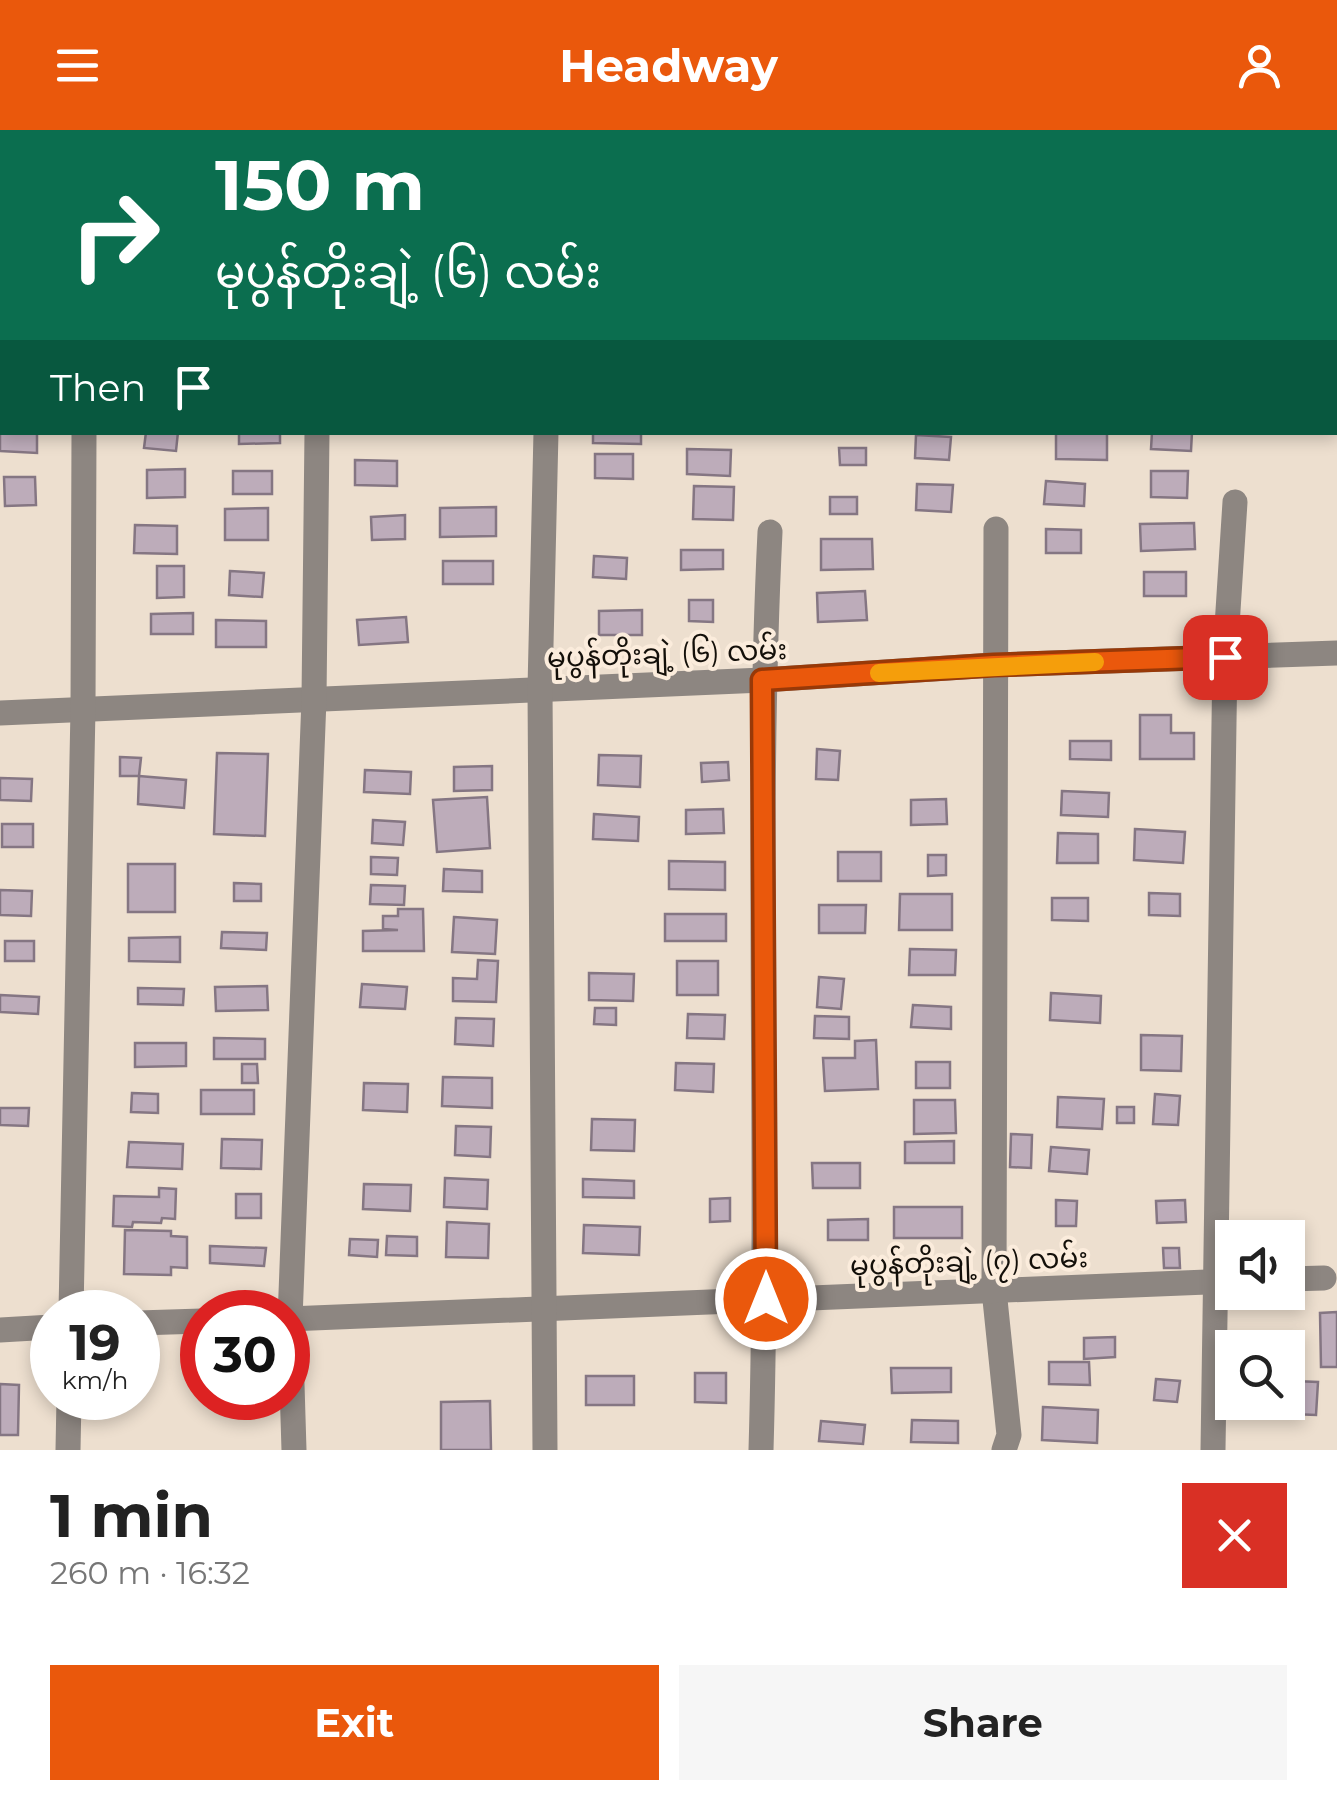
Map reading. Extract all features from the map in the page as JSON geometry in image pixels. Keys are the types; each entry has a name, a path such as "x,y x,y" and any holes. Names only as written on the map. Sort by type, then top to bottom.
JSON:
{"street":[{"path":"71,1290 83,710 84,435"},
{"path":"290,1290 314,699 317,435"},
{"path":"545,1450 540,688 546,435"},
{"path":"1223,1220 1225,657 1235,502"},
{"path":"996,529 994,1290 1009,1435 1004,1450"},
{"path":"761,1450 766,1299 762,680 770,532"},
{"name":"မုပွန်တိုးချဲ့ (၆) လမ်း","path":"0,714 762,680 994,665 1337,654"},
{"path":"1305,1279 1324,1278"},
{"name":"မုပွန်တိုးချဲ့ (၇) လမ်း","path":"310,1317 1215,1281"},
{"path":"1213,1450 1221,1310"},
{"path":"0,1330 30,1328"},
{"path":"68,1450 69,1420"},
{"path":"293,1420 294,1450"}],"building":[{"path":"0,435 37,435 37,453 0,451"},
{"path":"146,435 178,435 176,451 144,448"},
{"path":"239,435 280,435 280,443 239,444"},
{"path":"593,435 641,435 641,444 593,443"},
{"path":"916,435 951,437 949,460 915,458"},
{"path":"1056,435 1107,435 1107,460 1056,459"},
{"path":"1152,435 1192,435 1191,451 1151,449"},
{"path":"839,448 866,448 866,465 840,465"},
{"path":"687,449 731,450 730,476 687,474"},
{"path":"595,454 633,454 633,479 595,478"},
{"path":"355,460 397,461 397,486 355,485"},
{"path":"185,469 185,497 147,498 147,470"},
{"path":"233,471 272,471 272,494 233,494"},
{"path":"1151,471 1188,471 1187,498 1151,497"},
{"path":"4,477 35,477 36,505 5,506"},
{"path":"1046,481 1085,484 1084,506 1044,504"},
{"path":"917,484 953,485 951,512 916,510"},
{"path":"694,486 734,487 733,520 693,519"},
{"path":"830,497 857,497 857,514 830,514"},
{"path":"496,507 496,536 440,537 440,508"},
{"path":"268,508 268,540 225,540 225,509"},
{"path":"405,515 405,539 372,540 371,517"},
{"path":"1194,523 1195,549 1141,551 1140,524"},
{"path":"135,525 177,526 177,554 134,553"},
{"path":"1046,529 1081,530 1081,553 1046,553"},
{"path":"821,539 872,539 873,569 821,570"},
{"path":"681,550 723,550 723,569 681,570"},
{"path":"594,556 627,558 626,579 593,577"},
{"path":"443,561 493,561 493,584 443,584"},
{"path":"157,566 184,566 184,597 157,598"},
{"path":"230,571 264,573 262,597 229,595"},
{"path":"1144,572 1186,572 1186,596 1144,596"},
{"path":"865,591 867,620 818,622 817,593"},
{"path":"689,600 713,600 713,622 689,621"},
{"path":"642,610 642,635 599,635 599,611"},
{"path":"193,613 193,634 151,634 151,614"},
{"path":"406,617 408,642 359,645 357,620"},
{"path":"216,620 266,621 266,647 216,647"},
{"path":"1140,715 1171,715 1171,733 1194,733 1194,759 1140,759"},
{"path":"1070,741 1111,741 1111,760 1070,759"},
{"path":"817,749 840,751 838,780 816,779"},
{"path":"217,753 268,754 265,836 214,834"},
{"path":"599,755 641,756 640,787 598,785"},
{"path":"120,757 141,758 139,776 120,776"},
{"path":"728,762 729,780 702,782 701,763"},
{"path":"492,766 492,790 454,791 454,767"},
{"path":"365,770 411,772 410,794 364,792"},
{"path":"139,776 186,780 184,808 138,804"},
{"path":"0,778 32,779 31,801 0,800"},
{"path":"1062,791 1109,793 1108,817 1061,815"},
{"path":"487,797 490,848 437,852 433,800"},
{"path":"946,799 947,824 911,825 911,800"},
{"path":"723,809 724,833 686,834 686,810"},
{"path":"594,814 639,817 638,841 593,839"},
{"path":"373,820 405,822 403,845 372,843"},
{"path":"2,824 33,824 33,847 2,847"},
{"path":"1135,829 1185,832 1183,863 1134,860"},
{"path":"1058,833 1098,834 1098,863 1057,863"},
{"path":"838,852 881,852 881,881 838,881"},
{"path":"928,855 946,855 946,875 928,876"},
{"path":"371,857 398,858 397,875 371,874"},
{"path":"669,861 725,862 725,890 669,889"},
{"path":"128,864 175,864 175,912 128,912"},
{"path":"444,869 482,871 482,892 443,891"},
{"path":"234,883 261,884 261,901 234,901"},
{"path":"371,885 405,886 404,905 370,904"},
{"path":"0,890 32,891 31,916 0,915"},
{"path":"1149,893 1180,894 1180,916 1149,915"},
{"path":"900,894 952,894 952,930 899,930"},
{"path":"1052,898 1088,898 1088,921 1052,920"},
{"path":"819,905 866,905 865,933 819,933"},
{"path":"398,909 423,909 424,951 363,951 363,931 398,930 383,929 383,916 398,916"},
{"path":"665,914 726,914 726,941 665,941"},
{"path":"454,917 497,920 495,954 452,952"},
{"path":"222,932 267,933 266,950 221,948"},
{"path":"180,937 180,962 129,961 129,938"},
{"path":"5,941 34,941 34,961 5,961"},
{"path":"910,949 956,950 955,975 909,975"},
{"path":"478,960 498,961 496,1002 453,1001 453,978 477,979"},
{"path":"677,961 718,961 718,995 677,995"},
{"path":"589,973 634,974 633,1001 589,1000"},
{"path":"819,977 844,979 841,1009 817,1007"},
{"path":"362,984 407,987 405,1009 360,1007"},
{"path":"267,986 268,1010 216,1011 215,987"},
{"path":"138,988 184,989 183,1005 138,1004"},
{"path":"1051,993 1101,996 1100,1023 1050,1020"},
{"path":"0,995 39,997 38,1014 0,1012"},
{"path":"913,1005 951,1007 951,1029 911,1027"},
{"path":"595,1008 616,1008 616,1025 594,1024"},
{"path":"688,1014 725,1015 724,1039 687,1038"},
{"path":"815,1016 849,1017 849,1039 814,1038"},
{"path":"456,1018 494,1019 493,1046 455,1044"},
{"path":"1141,1035 1182,1036 1181,1071 1141,1070"},
{"path":"214,1038 265,1039 265,1059 214,1059"},
{"path":"876,1040 878,1089 825,1091 823,1058 855,1058 855,1041"},
{"path":"135,1043 186,1043 186,1066 135,1067"},
{"path":"916,1062 950,1062 950,1088 916,1088"},
{"path":"676,1063 714,1064 713,1092 675,1090"},
{"path":"242,1064 257,1064 258,1083 242,1083"},
{"path":"443,1077 492,1078 492,1108 442,1106"},
{"path":"364,1083 408,1084 407,1112 363,1110"},
{"path":"201,1090 254,1090 254,1114 201,1114"},
{"path":"132,1093 158,1094 158,1113 131,1112"},
{"path":"1155,1094 1180,1096 1178,1125 1153,1124"},
{"path":"1058,1097 1104,1099 1102,1129 1057,1127"},
{"path":"914,1100 955,1100 956,1133 914,1134"},
{"path":"1117,1107 1134,1107 1134,1123 1117,1123"},
{"path":"0,1108 29,1108 28,1126 0,1125"},
{"path":"592,1119 635,1120 634,1151 591,1150"},
{"path":"456,1126 491,1127 490,1157 455,1155"},
{"path":"1011,1134 1032,1135 1031,1168 1010,1167"},
{"path":"222,1139 262,1140 261,1169 221,1168"},
{"path":"954,1141 954,1163 905,1163 905,1142"},
{"path":"129,1142 183,1144 182,1169 127,1167"},
{"path":"1051,1147 1089,1150 1087,1174 1049,1171"},
{"path":"812,1163 860,1163 860,1188 813,1188"},
{"path":"445,1178 488,1180 487,1209 444,1207"},
{"path":"583,1179 634,1181 634,1198 583,1197"},
{"path":"364,1184 411,1185 410,1211 363,1209"},
{"path":"159,1188 176,1189 175,1219 133,1222 132,1227 113,1226 114,1196 159,1197"},
{"path":"236,1194 261,1194 261,1218 236,1218"},
{"path":"730,1198 730,1221 710,1222 710,1199"},
{"path":"1056,1200 1077,1201 1076,1226 1056,1226"},
{"path":"1185,1200 1186,1222 1157,1223 1156,1201"},
{"path":"894,1207 962,1207 962,1238 894,1238"},
{"path":"868,1219 868,1240 828,1240 828,1220"},
{"path":"447,1222 489,1224 488,1258 446,1257"},
{"path":"584,1225 640,1227 639,1255 583,1253"},
{"path":"125,1230 171,1231 171,1236 187,1237 187,1268 171,1267 171,1275 124,1274"},
{"path":"387,1236 417,1237 417,1256 386,1255"},
{"path":"350,1239 378,1240 377,1257 349,1255"},
{"path":"210,1246 266,1248 264,1266 210,1263"},
{"path":"1163,1248 1179,1248 1180,1268 1164,1268"},
{"path":"1337,1312 1337,1367 1321,1367 1320,1313"},
{"path":"1115,1337 1115,1357 1084,1359 1084,1338"},
{"path":"1049,1362 1089,1362 1090,1385 1049,1384"},
{"path":"891,1368 951,1368 951,1392 892,1393"},
{"path":"695,1373 726,1373 726,1403 695,1402"},
{"path":"586,1376 634,1376 634,1405 586,1405"},
{"path":"1156,1379 1180,1381 1177,1402 1154,1400"},
{"path":"1305,1381 1318,1382 1316,1415 1305,1415"},
{"path":"0,1384 19,1385 18,1435 0,1435"},
{"path":"490,1401 491,1450 441,1450 441,1402"},
{"path":"1043,1407 1098,1410 1097,1443 1042,1440"},
{"path":"912,1420 958,1421 958,1443 911,1442"},
{"path":"821,1421 865,1425 863,1444 819,1441"}],"slow traffic":[{"path":"879,673 1095,662"}],"route":[{"path":"766,1299 762,680 994,665 1225,657"}]}
